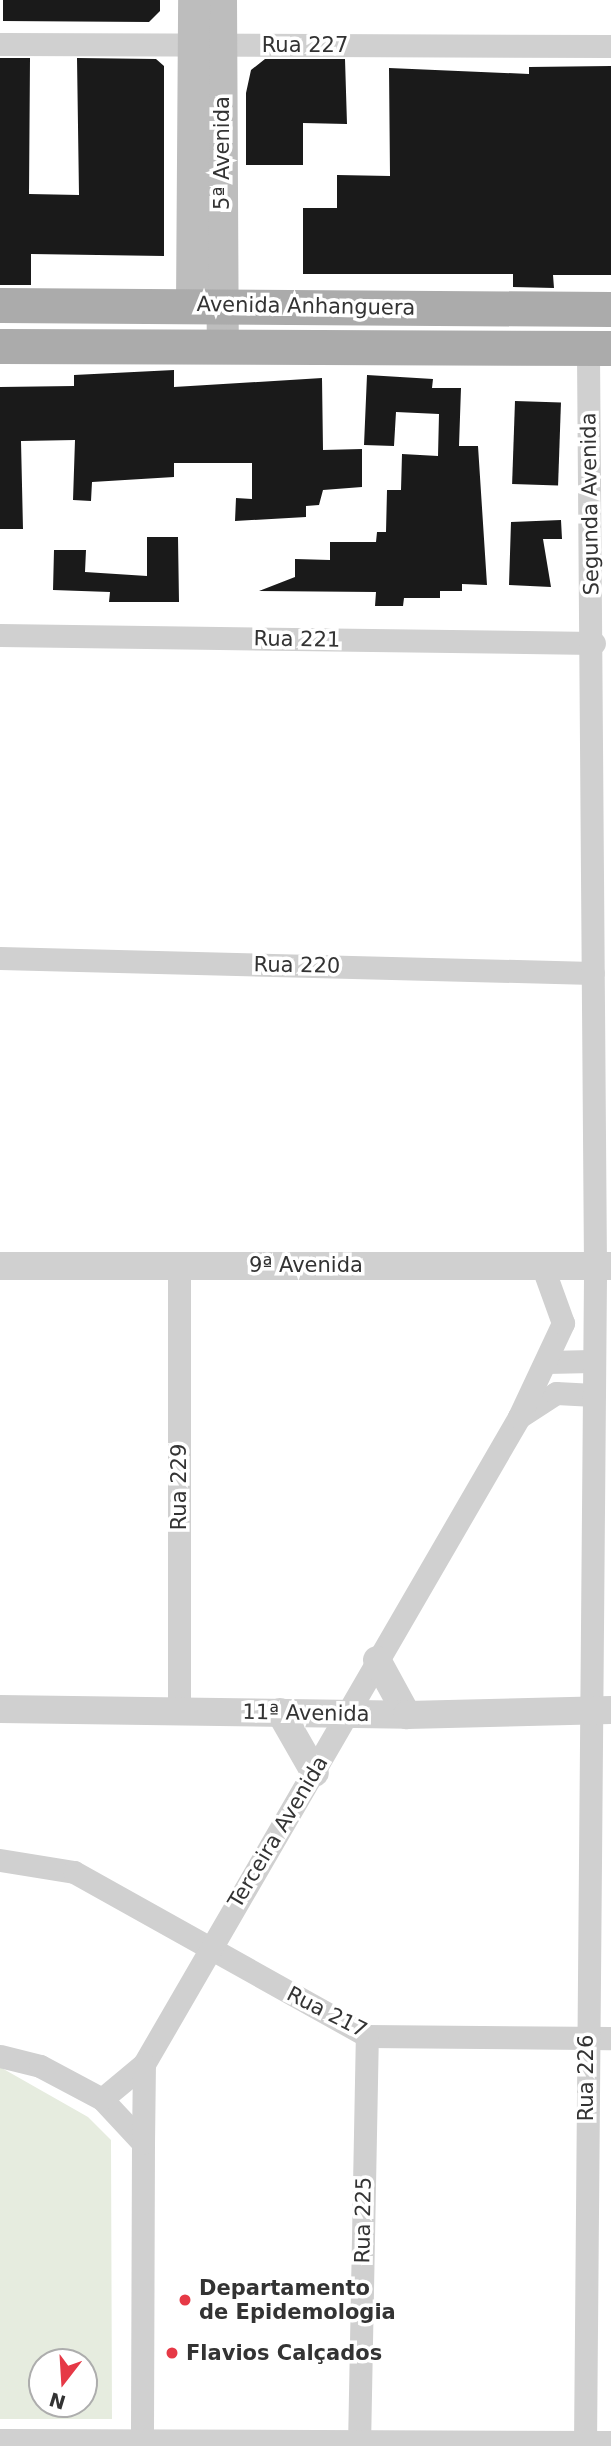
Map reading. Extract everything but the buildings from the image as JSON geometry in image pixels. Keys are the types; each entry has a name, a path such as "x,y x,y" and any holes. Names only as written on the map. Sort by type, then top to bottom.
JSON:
{"main road":[{"name":"5ª Avenida","path":"194,0 208,45"},
{"name":"5ª Avenida","path":"221,0 208,45 207,306 223,344"},
{"name":"Avenida Anhanguera","path":"0,305 611,309"},
{"name":"Avenida Anhanguera","path":"0,346 223,344 600,348"}],"street":[{"name":"Rua 227","path":"0,44 611,46"},
{"name":"Segunda Avenida","path":"600,348 594,643 603,810 593,973 603,1266 593,1361 602,1710"},
{"name":"Rua 221","path":"0,635 594,643"},
{"name":"Rua 220","path":"0,958 593,973"},
{"name":"Rua 229","path":"179,1265 179,1710"},
{"name":"Terceira Avenida","path":"102,2099 144,2064 208,1948 315,1773 346,1713 519,1418 563,1322 542,1265"},
{"name":"9ª Avenida","path":"0,1266 603,1266"},
{"path":"546,1362 593,1361"},
{"name":"Terceira Avenida","path":"519,1418 556,1393 594,1395"},
{"path":"377,1660 407,1715"},
{"name":"11ª Avenida","path":"0,1709 407,1715 602,1710"},
{"name":"Rua 226","path":"594,2445 586,2039 602,1710"},
{"path":"280,1712 315,1773"},
{"name":"Rua 217","path":"0,1860 74,1872 366,2036 611,2038"},
{"name":"Rua 225","path":"359,2445 366,2036"},
{"path":"0,2056 40,2066 102,2099 143,2143"},
{"name":"Terceira Avenida","path":"142,2445 144,2064"},
{"path":"0,2443 594,2445"}],"shaded area":[{"path":"0,2067 88,2117 111,2140 112,2419 0,2419"}],"place":[{"name":"Departamento de Epidemologia","path":"185,2300"},
{"name":"Flavios Calçados","path":"172,2353"}]}
